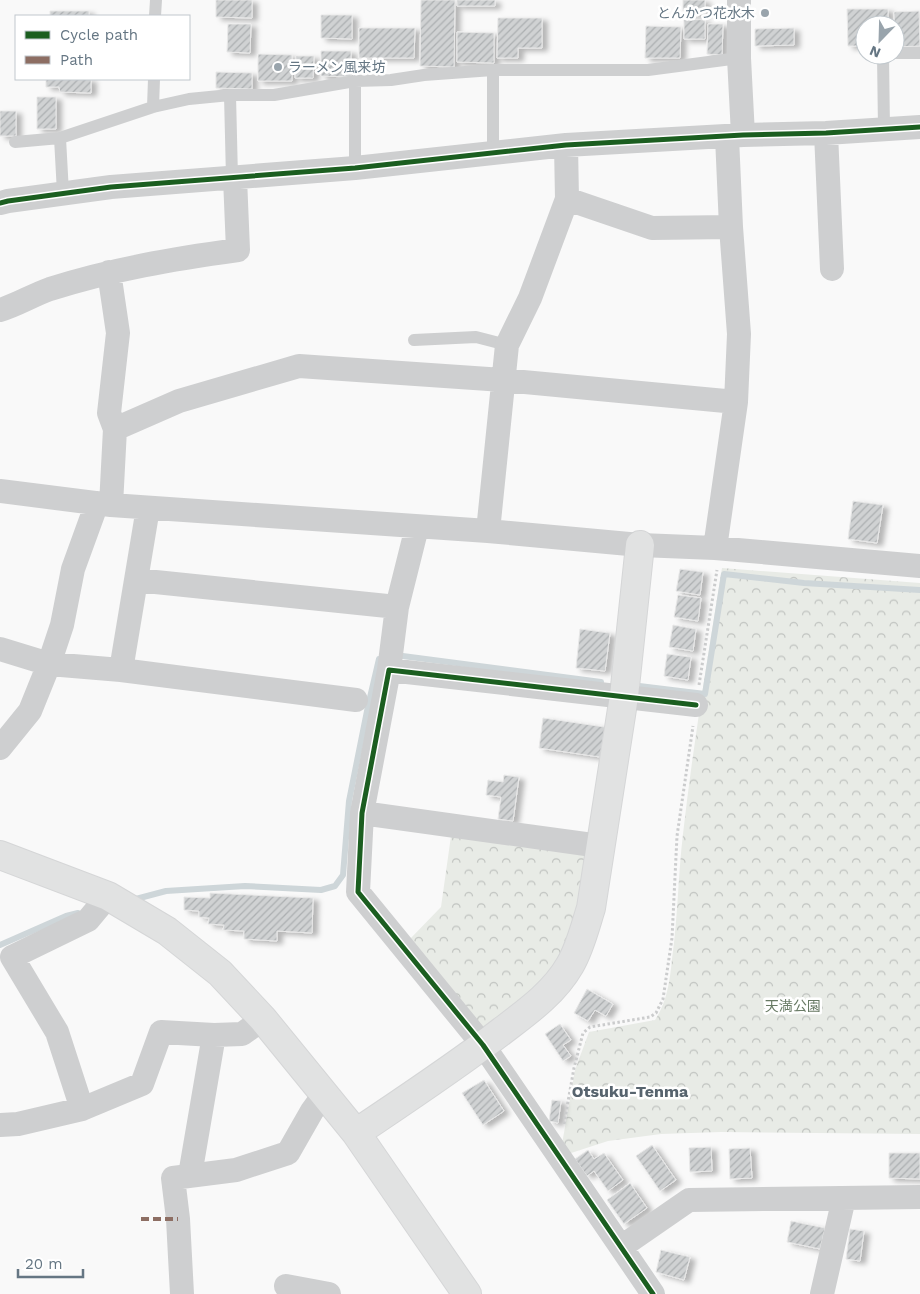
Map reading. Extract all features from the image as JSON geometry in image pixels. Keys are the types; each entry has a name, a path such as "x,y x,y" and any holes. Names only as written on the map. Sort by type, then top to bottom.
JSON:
{"street":[{"path":"715,548 736,402 739,334 731,227 739,58 739,0"},
{"path":"0,203 111,187 355,168 566,145 920,127"},
{"path":"826,133 832,269"},
{"path":"488,531 507,345 530,298 568,199 566,145"},
{"path":"0,310 48,290 109,272 166,260 238,250 233,178"},
{"path":"568,199 652,228 731,227"},
{"path":"0,748 30,711 62,625 73,569 104,504 115,428 109,413 118,333 109,272"},
{"path":"115,428 179,401 299,366 503,380 736,402"},
{"path":"0,491 148,508 488,531 640,545 715,548 920,566"},
{"path":"121,670 148,508"},
{"path":"417,526 397,606 389,670 362,813 358,892 483,1045 654,1294"},
{"path":"356,1134 483,1045 535,1005 550,991 570,965 582,940 591,908 624,696 640,545"},
{"path":"136,580 397,606"},
{"path":"0,649 49,664 121,670 356,700"},
{"path":"389,670 624,696 698,694"},
{"path":"362,813 600,846"},
{"path":"0,855 108,896 167,931 212,967 264,1019 325,1094 356,1134 467,1294"},
{"path":"82,1109 57,1032 12,957 88,920 108,896"},
{"path":"0,1125 18,1124 82,1109 142,1084 161,1032 214,1035 242,1034 264,1019"},
{"path":"190,1176 214,1035"},
{"path":"182,1294 178,1219 173,1178 236,1170 288,1153 312,1111 325,1094"},
{"path":"620,1247 690,1200 920,1197"},
{"path":"822,1294 844,1198"},
{"path":"286,1286 321,1293"}],"lane":[{"path":"155,15 156,0"},
{"path":"905,53 920,53"},
{"path":"15,142 60,138 153,106 189,99 230,95 274,95 355,81 391,80 424,75 493,70 648,70 739,58"},
{"path":"883,65 884,129"},
{"path":"493,70 493,152"},
{"path":"153,106 154,80"},
{"path":"355,81 355,168"},
{"path":"230,95 233,178"},
{"path":"60,138 63,193"},
{"path":"414,340 476,337 507,345"}],"path":[{"path":"557,1154 583,1033 590,1027 650,1017 656,1013 663,1000 672,938 677,836 717,568 715,548"}],"green space":[{"name":"天満公園","path":"722,568 920,583 920,1134 721,1132 661,1134 608,1141 568,1154 562,1144 575,1070 589,1032 655,1020 667,991 674,943 681,849 687,801"},
{"path":"451,836 585,853 580,921 548,980 491,1029 477,1026 409,940 441,907"}],"building":[{"path":"216,0 252,0 252,18 216,17"},
{"path":"421,0 455,0 454,67 420,66"},
{"path":"457,0 495,0 495,6 457,6"},
{"path":"683,0 705,0 705,14 683,14"},
{"path":"847,9 888,9 888,15 855,15 855,46 848,46"},
{"path":"50,11 89,11 89,15 50,15"},
{"path":"919,11 920,46 905,47 905,15 894,15 894,12"},
{"path":"321,15 352,15 352,39 321,38"},
{"path":"498,18 542,18 542,48 518,48 518,58 497,58"},
{"path":"684,19 705,20 705,39 684,39"},
{"path":"228,24 251,24 250,53 227,52"},
{"path":"708,24 723,24 722,55 707,54"},
{"path":"646,26 681,27 680,58 645,58"},
{"path":"359,28 415,28 414,58 359,58"},
{"path":"794,28 794,45 755,46 755,29"},
{"path":"457,32 494,33 494,63 457,62"},
{"path":"321,51 351,51 351,77 321,76"},
{"path":"258,54 292,55 292,81 258,81"},
{"path":"296,56 314,56 313,78 295,78"},
{"path":"216,72 252,73 252,89 216,88"},
{"path":"46,80 91,80 91,93 60,92 59,87 46,87"},
{"path":"37,97 56,97 56,129 37,129"},
{"path":"0,111 16,111 16,136 0,136"},
{"path":"853,501 883,505 877,543 848,539"},
{"path":"680,569 703,572 700,595 676,591"},
{"path":"678,595 701,598 698,621 674,617"},
{"path":"673,625 696,629 693,651 669,647"},
{"path":"580,629 610,633 605,671 576,668"},
{"path":"667,654 691,657 688,680 664,676"},
{"path":"543,718 605,727 600,757 539,748"},
{"path":"504,775 519,777 513,821 498,819 501,797 486,795 488,780 503,782"},
{"path":"210,893 313,898 312,933 277,931 277,941 244,939 244,931 223,930 224,925 208,924 209,918 199,917 199,911 184,910 184,897 210,898"},
{"path":"587,989 613,1004 606,1016 595,1010 588,1021 574,1013"},
{"path":"560,1024 571,1040 563,1045 571,1056 563,1061 545,1034"},
{"path":"484,1080 504,1111 483,1125 462,1093"},
{"path":"552,1100 561,1101 558,1123 549,1121"},
{"path":"652,1145 676,1180 660,1191 636,1156"},
{"path":"711,1147 712,1171 690,1172 689,1148"},
{"path":"750,1148 752,1178 730,1179 729,1149"},
{"path":"588,1150 594,1159 604,1153 623,1180 608,1191 594,1171 587,1176 575,1159"},
{"path":"889,1153 920,1153 920,1179 889,1178"},
{"path":"630,1183 647,1208 624,1224 607,1200"},
{"path":"791,1221 825,1228 820,1249 787,1242"},
{"path":"850,1229 864,1231 860,1261 846,1259"},
{"path":"661,1250 690,1257 684,1280 656,1272"}],"waterway":[{"path":"631,685 705,694 724,574 804,583 920,590"},
{"path":"395,655 601,682"},
{"path":"132,900 166,891 245,886 321,890 335,886 343,875 349,801 379,659"},
{"path":"0,945 66,916 78,913"}],"marked path":[{"path":"141,1219 178,1219"}],"cycle path":[{"path":"0,203 111,187 355,168 566,145 920,127"},
{"path":"653,1294 483,1045 358,892 362,813 389,670 696,705"}],"place":[{"name":"とんかつ花水木","path":"765,13"},
{"name":"ラーメン風来坊","path":"278,67"}],"district":[{"name":"Otsuku-Tenma","path":"630,1091"}]}
